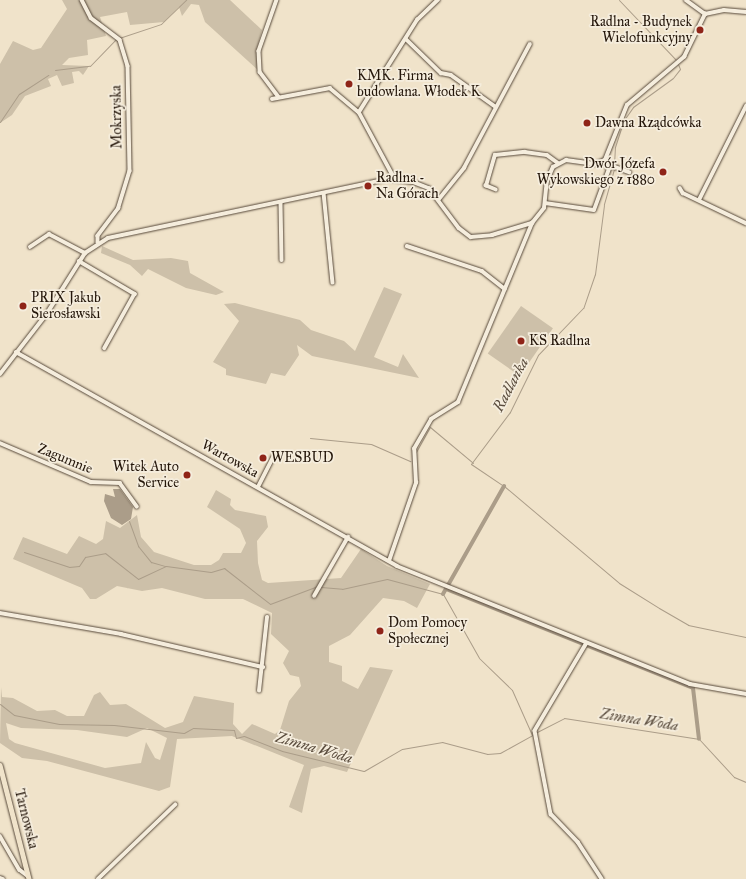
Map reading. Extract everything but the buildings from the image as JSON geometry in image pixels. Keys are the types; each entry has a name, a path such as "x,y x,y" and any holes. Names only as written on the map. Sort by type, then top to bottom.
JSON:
{"main road":[{"name":"Tarnowska","path":"0,766 28,877"}],"street":[{"name":"Mokrzyska","path":"82,0 91,18 120,40 128,66 130,171 119,208 98,236 98,242"},
{"path":"277,0 259,51 260,72 279,97"},
{"path":"359,112 417,20 438,0"},
{"path":"686,0 705,14 724,10 746,12"},
{"path":"603,162 627,105 681,60 692,46 705,14"},
{"path":"406,39 441,73 496,107"},
{"path":"439,199 464,168 530,44"},
{"path":"272,98 330,88 359,112 395,179"},
{"path":"700,200 746,106"},
{"path":"496,190 486,186 495,155 525,152 547,155 558,163 603,162 629,172"},
{"path":"545,203 594,210 609,169 603,162"},
{"path":"389,561 416,483 414,449 431,419 458,402 532,224 541,215 545,203 548,177 558,163"},
{"path":"0,373 46,315 79,261 85,253 98,242 395,179 425,187 439,199 459,228 471,237 492,236 532,224"},
{"path":"680,188 746,224"},
{"path":"324,193 332,283"},
{"path":"281,203 282,260"},
{"path":"30,247 49,234 85,253"},
{"path":"407,246 482,271 505,289"},
{"path":"79,261 135,294 105,348"},
{"name":"Wartowska","path":"16,352 389,561 435,582 690,684 746,694"},
{"name":"Zagumnie","path":"0,443 91,482 120,483 138,506"},
{"path":"258,487 273,457"},
{"path":"314,596 348,537"},
{"path":"0,613 121,634 263,667"},
{"path":"259,691 263,667 267,617"},
{"path":"587,643 535,731 550,814 578,842 602,879"},
{"path":"98,879 175,805"},
{"path":"0,836 20,870 28,877"}],"shaded area":[{"path":"62,0 230,0 262,30 257,49 260,72 205,22 199,5 191,4 182,16 179,7 164,22 130,25 127,12 100,17 106,36 87,40 88,55 69,58 62,65 89,66 83,75 79,71 72,72 74,83 62,86 57,75 48,79 51,86 25,96 12,115 0,123 0,64 13,41 33,50 41,48 67,9"},
{"path":"102,246 133,260 171,258 188,261 190,273 224,292 216,295 186,288 148,269 142,276 130,265 101,253"},
{"path":"384,287 402,294 374,357 398,367 403,354 419,378 312,356 297,345 299,355 285,376 271,373 266,384 226,375 226,369 213,362 239,321 224,304 235,303 300,320 311,330 344,341 355,351"},
{"name":"KS Radlna","path":"521,306 553,328 520,376 488,354"},
{"path":"113,489 120,489 133,507 131,519 122,525 111,518 104,501 105,494 115,497"},
{"path":"216,490 231,499 230,505 235,510 266,516 268,527 257,541 258,563 262,580 268,583 341,578 361,549 387,566 430,584 417,608 404,601 383,598 350,635 329,646 329,662 342,666 342,681 358,689 370,667 393,670 347,772 324,766 311,769 302,813 289,807 304,765 232,736 177,739 170,787 159,791 47,761 22,758 0,743 1,687 2,697 13,698 37,711 55,710 67,716 84,716 94,695 100,692 110,705 126,704 165,728 183,722 194,696 234,703 233,724 242,734 252,724 275,734 280,730 289,701 301,686 299,677 290,675 283,663 289,651 271,634 272,613 243,599 205,599 162,588 142,591 117,586 96,599 90,599 82,588 13,559 23,537 67,554 79,536 96,544 103,539 106,521 120,528 137,515 141,537 154,552 194,565 211,565 219,560 223,553 241,553 246,543 240,529 207,507","holes":["6,723 21,728 77,730 127,737 147,728 167,738 160,760 155,758 146,742 141,763 105,768 15,743 9,739"]}],"waterway":[{"path":"119,38 161,24 186,0"},
{"name":"Radlanka","path":"619,0 677,61"},
{"path":"55,70 90,66 116,39"},
{"name":"Radlanka","path":"614,165 615,147 624,120 633,107 673,78 680,69 678,64"},
{"path":"0,122 19,94 48,75"},
{"name":"Radlanka","path":"614,169 604,205 595,274 583,308 538,355 510,412 471,464 504,486 619,583 688,625 746,637"},
{"path":"416,452 430,427 473,463"},
{"path":"310,438 371,444 410,461"},
{"path":"443,594 504,486"},
{"path":"129,521 138,546 151,562 165,566"},
{"path":"24,552 69,567 79,566 85,557 105,553 138,579 166,566 211,572 224,568 270,604 318,586"},
{"path":"321,587 342,589 387,579 443,594 479,658 512,690 532,735"},
{"path":"446,589 693,688 699,739"},
{"name":"Zimna Woda","path":"0,704 14,715 59,724 114,725 184,733 193,728 234,730 236,738 244,736 282,751 364,771 402,749 442,742 487,754 500,753 534,734"},
{"name":"Zimna Woda","path":"537,732 564,718 699,739 734,777 746,782"}],"place":[{"name":"Radlna - Budynek Wielofunkcyjny","path":"700,30"},
{"name":"KMK. Firma budowlana. Włodek K","path":"349,84"},
{"name":"Dawna Rządcówka","path":"587,123"},
{"name":"Dwór Józefa Wykowskiego z 1880","path":"663,172"},
{"name":"Radlna - Na Górach","path":"368,186"},
{"name":"PRIX Jakub Sierosławski","path":"23,306"},
{"name":"KS Radlna","path":"521,341"},
{"name":"WESBUD","path":"263,458"},
{"name":"Witek Auto Service","path":"187,475"},
{"name":"Dom Pomocy Społecznej","path":"380,631"}]}
